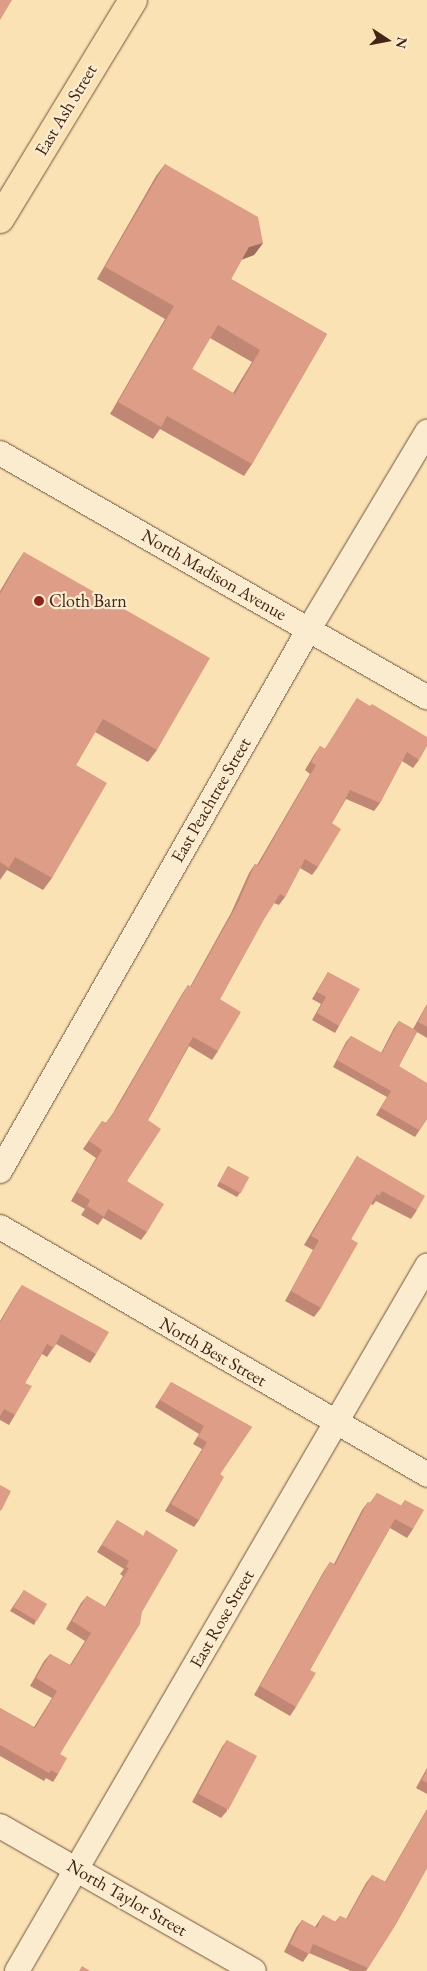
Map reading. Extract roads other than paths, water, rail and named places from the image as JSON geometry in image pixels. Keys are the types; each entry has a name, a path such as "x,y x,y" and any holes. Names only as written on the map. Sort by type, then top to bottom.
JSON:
{"main road":[{"name":"East Ash Street","path":"0,220 133,0"}],"street":[{"name":"East Peachtree Street","path":"0,1172 309,629 427,432"},
{"name":"North Madison Avenue","path":"0,453 427,698"},
{"name":"North Best Street","path":"0,1227 427,1475"},
{"name":"East Rose Street","path":"17,1971 427,1266"},
{"name":"North Taylor Street","path":"0,1826 254,1971"}],"place":[{"name":"Cloth Barn","path":"39,601"}]}
